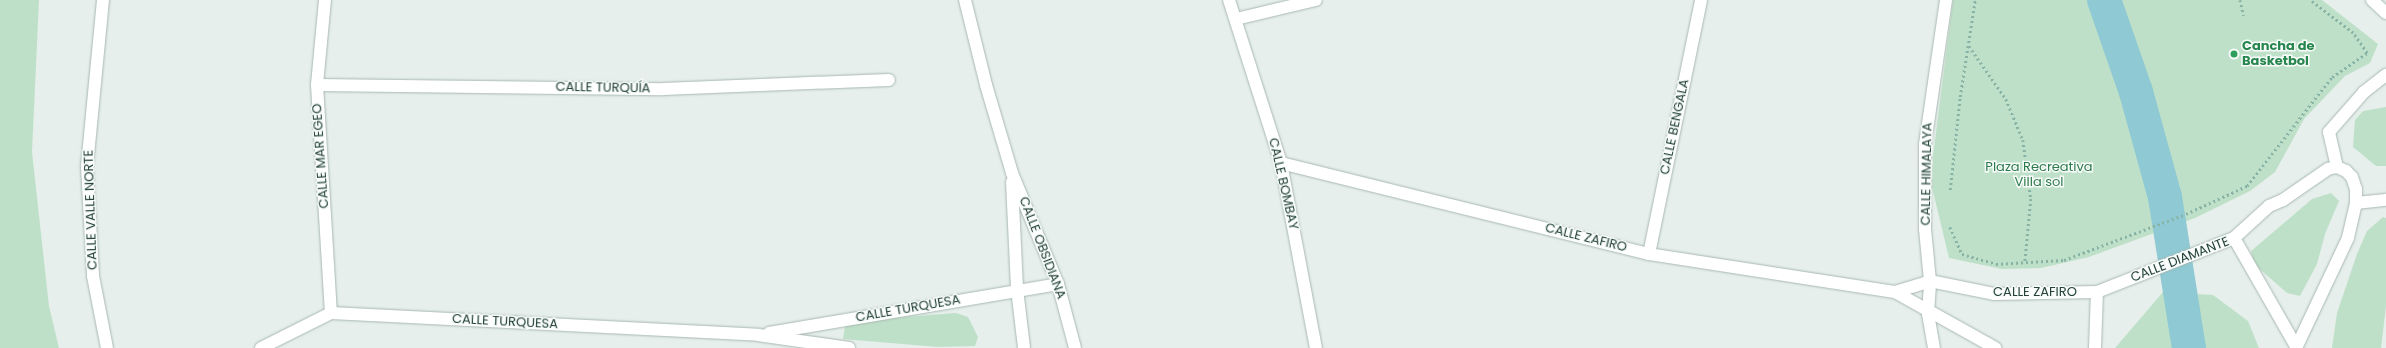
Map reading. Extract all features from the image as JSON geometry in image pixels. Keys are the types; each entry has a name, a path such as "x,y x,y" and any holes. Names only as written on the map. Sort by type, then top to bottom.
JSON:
{"street":[{"name":"CALLE VALLE NORTE","path":"103,0 87,167 93,276 107,348"},
{"name":"CALLE MAR EGEO","path":"324,0 317,85 331,313"},
{"name":"CALLE OBSIDIANA","path":"965,0 986,85 1012,173 1058,284 1075,348"},
{"name":"CALLE BOMBAY","path":"1230,0 1282,163 1316,348"},
{"path":"1236,19 1316,0"},
{"name":"CALLE BENGALA","path":"1649,254 1701,0"},
{"name":"CALLE HIMALAYA","path":"1934,348 1928,313 1930,281 1925,229 1925,144 1946,0"},
{"path":"2372,0 2386,13"},
{"path":"2337,167 2330,132 2364,92 2386,74"},
{"name":"CALLE TURQUÍA","path":"317,85 663,89 889,80"},
{"name":"CALLE ZAFIRO","path":"1282,163 1649,254 1895,292 1928,313 1995,348"},
{"path":"2234,238 2269,206 2283,200 2328,169 2337,167 2346,170 2352,178 2356,189 2356,203 2348,238 2297,347"},
{"name":"CALLE OBSIDIANA","path":"1012,173 1017,289 1024,348"},
{"path":"2356,203 2386,200"},
{"name":"CALLE DIAMANTE","path":"2097,292 2234,238 2297,347"},
{"name":"CALLE ZAFIRO","path":"1895,292 1930,281 1994,294 2097,292"},
{"name":"CALLE TURQUESA","path":"758,335 1017,289 1058,284"},
{"path":"2095,348 2097,292"},
{"name":"CALLE TURQUESA","path":"261,348 331,313 758,335 849,348"}],"path":[{"path":"1950,192 1960,97 1975,0"},
{"path":"2240,0 2244,16"},
{"path":"1950,220 1950,227 1962,254 1996,264 2064,260 2186,214 2247,186 2332,77 2366,53 2353,33 2310,0"},
{"path":"1968,46 2006,99 2023,140 2031,199 2025,263"}],"green space":[{"path":"0,0 39,0 32,152 49,306 59,348 0,348"},
{"name":"Plaza Recreativa Villa sol","path":"1953,0 2322,0 2378,44 2370,63 2345,76 2304,119 2275,172 2250,191 2195,218 2089,257 2041,268 2002,269 1949,258 1930,179"},
{"path":"2386,107 2386,166 2376,166 2353,147 2355,120 2363,111"},
{"path":"2331,193 2339,201 2325,234 2317,264 2300,296 2287,293 2254,264 2251,251 2312,199"},
{"path":"2383,217 2386,218 2386,306 2381,348 2332,348 2337,313 2357,254 2367,231"},
{"path":"2163,292 2213,295 2248,321 2259,348 2115,348"},
{"path":"956,313 968,317 978,337 975,346 938,347 843,339 845,326 866,320"}],"waterway":[{"path":"2104,0 2136,92 2165,197 2189,348"}],"place":[{"name":"Cancha de Basketbol","path":"2234,54"}]}
